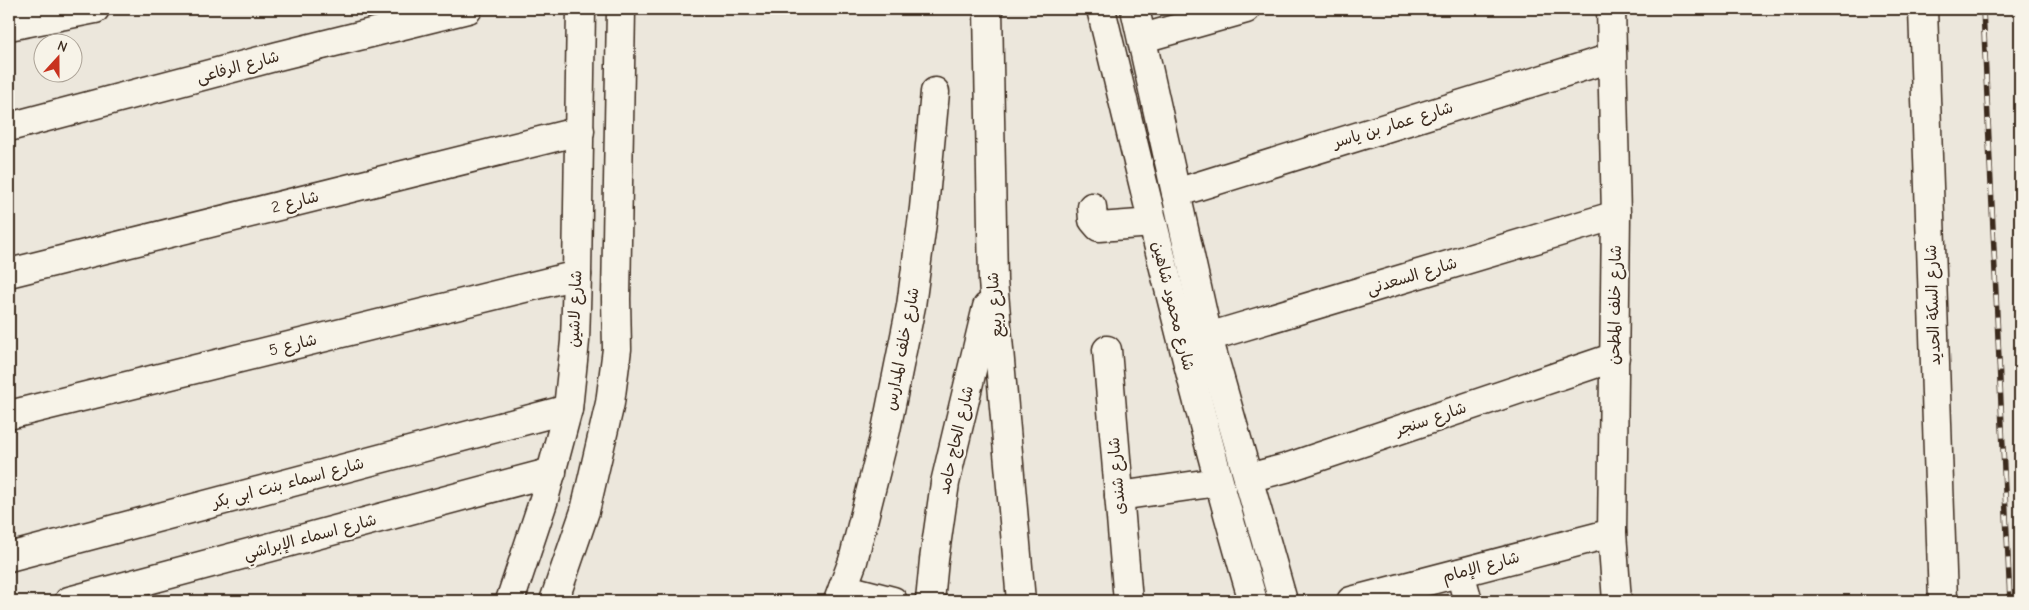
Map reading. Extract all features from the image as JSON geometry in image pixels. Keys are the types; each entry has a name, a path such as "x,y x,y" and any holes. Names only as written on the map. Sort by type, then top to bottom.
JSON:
{"street":[{"path":"9,26 95,9"},
{"name":"شارع الرفاعى","path":"9,127 278,56 468,9"},
{"name":"شارع لاشين","path":"504,599 544,499 568,409 575,341 581,9"},
{"path":"554,601 585,512 610,403 618,348 616,299 622,39 621,9"},
{"name":"شارع ربيع","path":"988,9 993,281 1021,601"},
{"name":"شارع محمود شاهين","path":"1101,9 1152,223 1218,482 1253,601"},
{"name":"شارع محمود شاهين","path":"1135,9 1208,336 1283,601"},
{"path":"1143,38 1246,9"},
{"name":"شارع خلف المطحن","path":"1611,9 1616,215 1612,533 1617,601"},
{"name":"شارع السكة الحديد","path":"1924,9 1943,601"},
{"name":"شارع عمار بن ياسر","path":"1176,193 1611,58"},
{"name":"شارع خلف المدارس","path":"840,595 853,561 886,430 911,306 924,208 935,92"},
{"name":"شارع 2","path":"9,273 580,131"},
{"path":"1092,207 1093,220 1099,227 1152,223"},
{"name":"شارع السعدنى","path":"1208,336 1616,215"},
{"name":"شارع 5","path":"9,415 577,275"},
{"name":"شارع الحاج حامد","path":"930,601 937,534 946,483 993,281"},
{"name":"شارع شندى","path":"1107,350 1128,601"},
{"name":"شارع سنجر","path":"1248,478 1286,468 1614,358"},
{"name":"شارع اسماء بنت ابى بكر","path":"9,557 568,409"},
{"name":"شارع اسماء الإبراشي","path":"69,601 552,472"},
{"path":"1119,496 1218,482"},
{"path":"544,499 585,512"},
{"name":"شارع الإمام","path":"1350,601 1612,533"},
{"path":"1460,573 1468,601"},
{"path":"840,595 893,601"}],"railway":[{"path":"1983,9 2010,601"}]}
